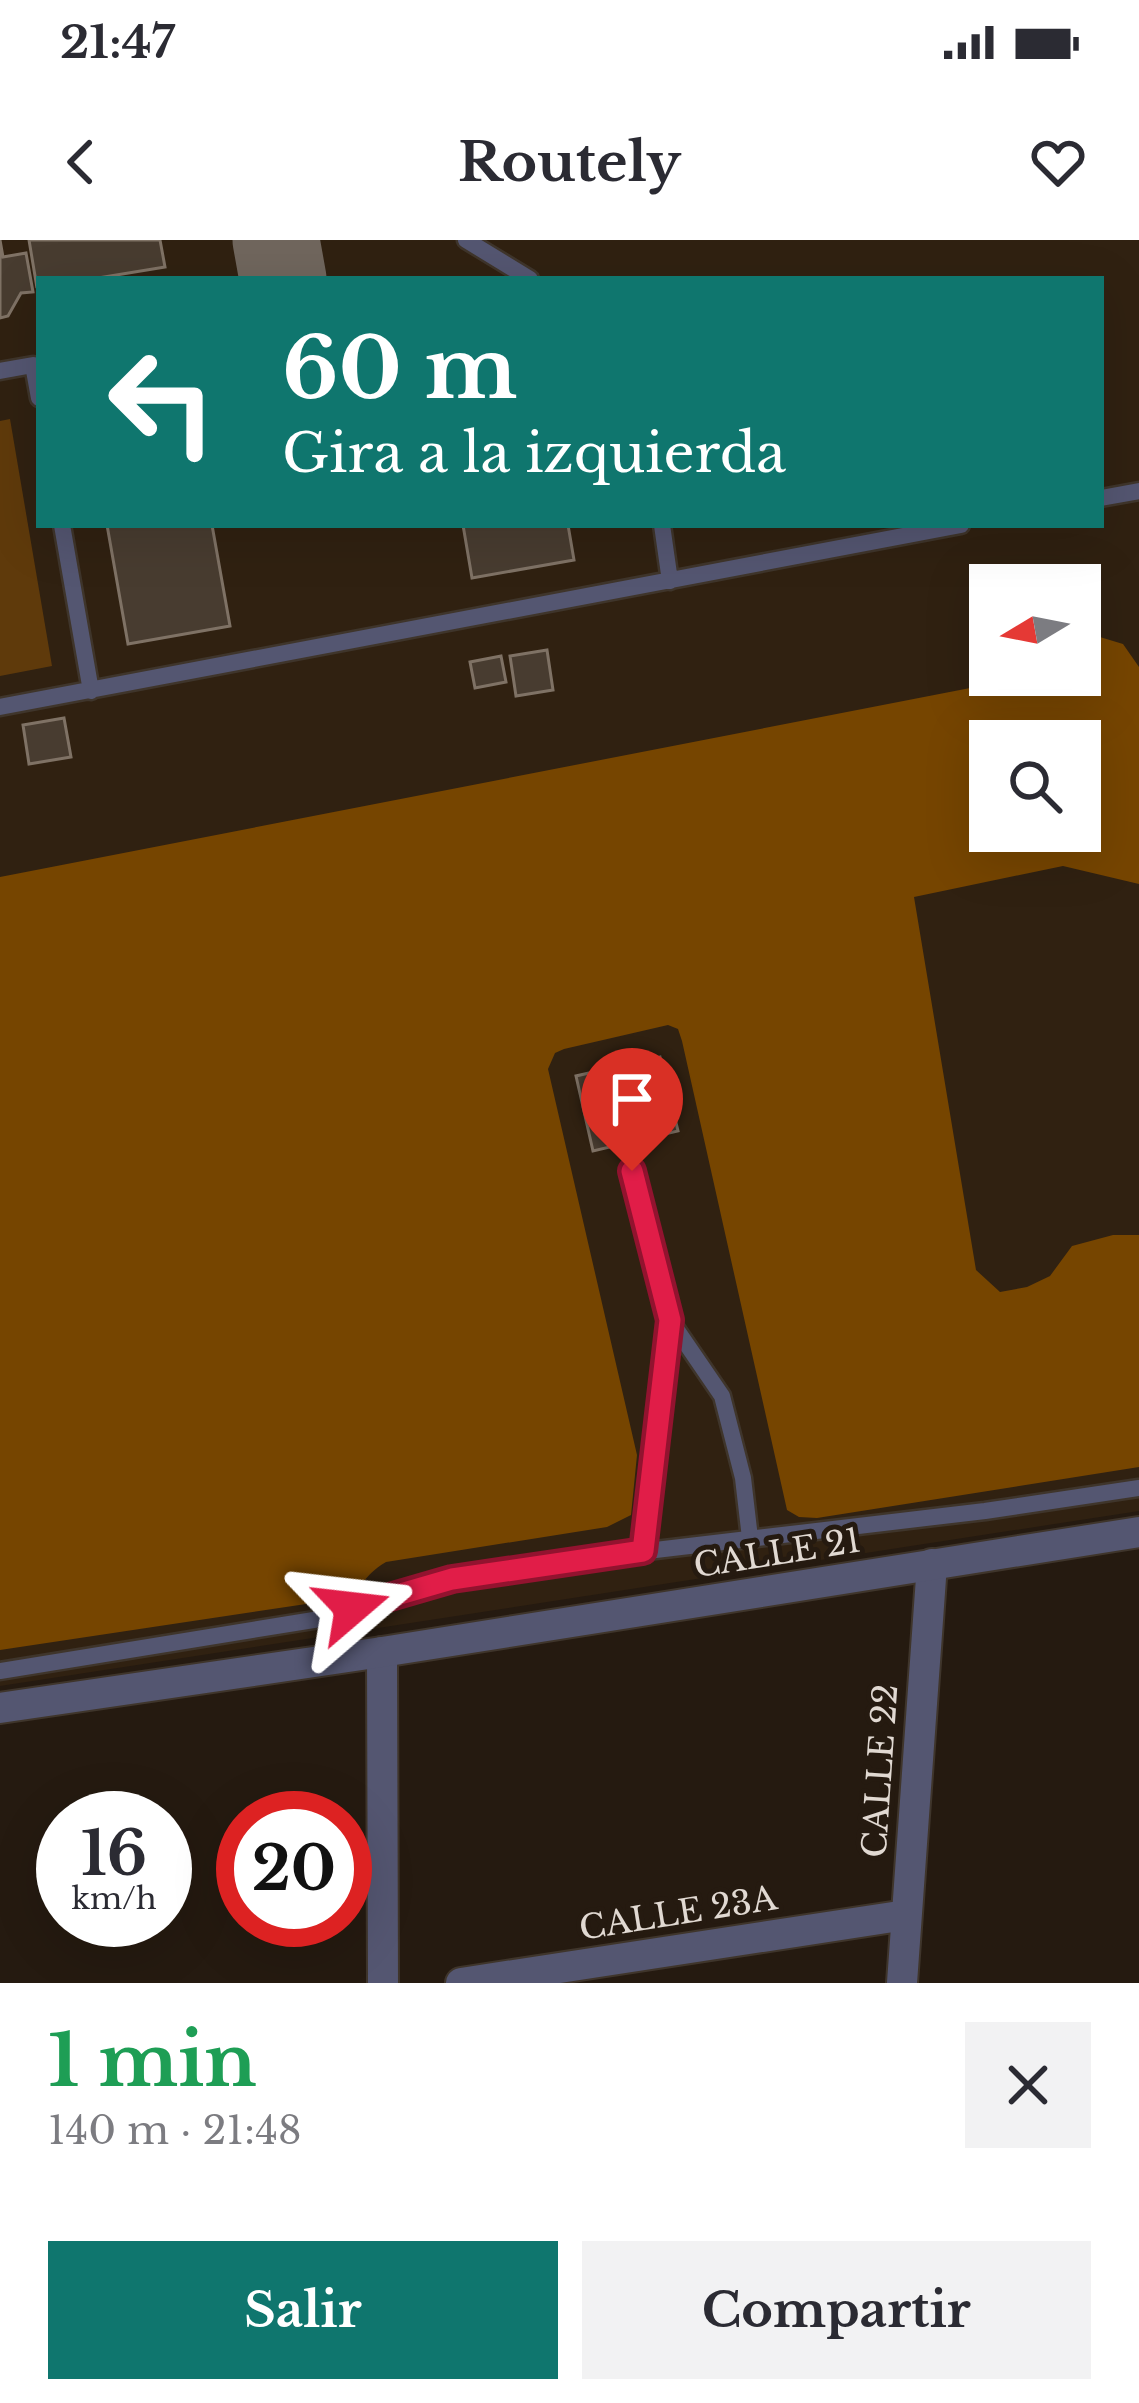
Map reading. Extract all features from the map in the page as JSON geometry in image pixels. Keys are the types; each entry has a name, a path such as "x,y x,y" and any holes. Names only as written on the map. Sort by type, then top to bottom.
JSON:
{"street":[{"name":"CALLE 21","path":"0,1708 1139,1532"},
{"name":"CALLE 22","path":"902,1983 932,1564"},
{"path":"382,1652 383,1983"},
{"name":"CALLE 23A","path":"461,1983 906,1915"}],"lane":[{"path":"466,240 525,276"},
{"path":"0,371 33,365 36,382"},
{"path":"1104,497 1139,491"},
{"path":"63,528 91,691"},
{"path":"662,528 670,580"},
{"path":"0,706 946,528"},
{"path":"632,1171 670,1320 722,1396 742,1478 750,1538"},
{"path":"643,1551 670,1320"},
{"path":"0,1671 326,1618 452,1579 1139,1488"}],"shaded area":[{"path":"0,240 1139,240 1139,1511 0,1686"},
{"path":"10,419 52,666 0,676 0,421"},
{"path":"1101,637 1123,644 1139,667 1139,884 1063,866 914,897 976,1270 1000,1292 1027,1287 1050,1276 1072,1246 1113,1235 1139,1235 1139,1467 817,1518 799,1517 787,1510 682,1041 678,1029 668,1025 564,1049 555,1053 548,1069 637,1455 631,1515 607,1527 386,1562 352,1592 333,1600 0,1650 0,877 969,688 969,696 1101,696"}],"building":[{"path":"0,240 3,257 26,253 33,292 21,293 8,316 0,318"},
{"path":"29,240 160,240 165,267 110,276 36,276 36,282"},
{"path":"108,528 213,528 230,626 128,644"},
{"path":"464,528 569,528 574,560 472,578"},
{"path":"547,650 553,690 516,696 510,656"},
{"path":"501,656 506,682 475,688 470,662"},
{"path":"64,718 71,757 29,764 23,725"},
{"path":"660,1057 678,1131 593,1151 576,1076"}],"taxiway":[{"path":"276,240 282,276"}],"route":[{"path":"352,1608 452,1579 643,1551 670,1320 632,1171"}]}
